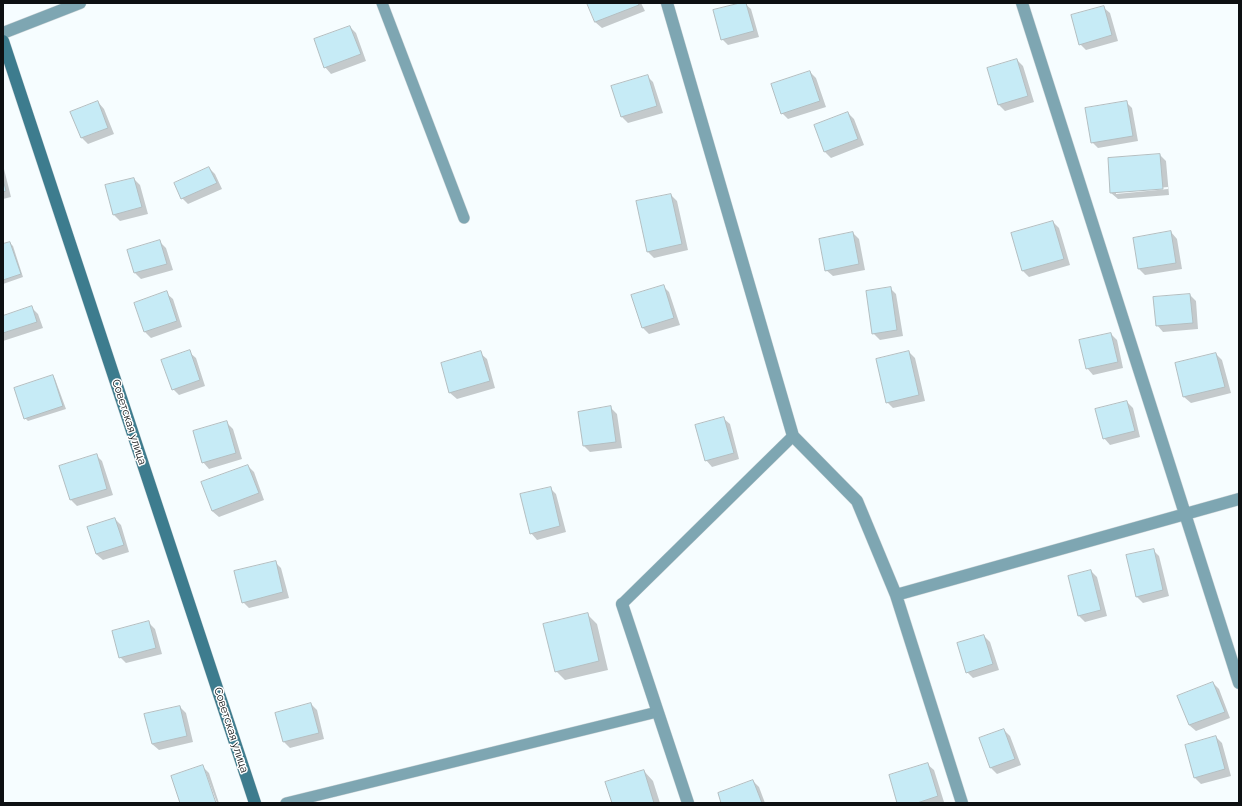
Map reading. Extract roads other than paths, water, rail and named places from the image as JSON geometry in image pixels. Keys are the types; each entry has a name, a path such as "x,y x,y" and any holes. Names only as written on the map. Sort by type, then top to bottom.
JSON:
{"main road":[{"name":"Советская улица","path":"3,41 255,803"}],"street":[{"path":"3,33 80,3"},
{"path":"667,3 794,436 857,501 896,595 962,803"},
{"path":"1022,3 1239,683"},
{"path":"896,595 1239,499"},
{"path":"622,604 688,803"}],"lane":[{"path":"382,3 464,218"},
{"path":"622,604 794,436"},
{"path":"286,803 657,712"}]}
